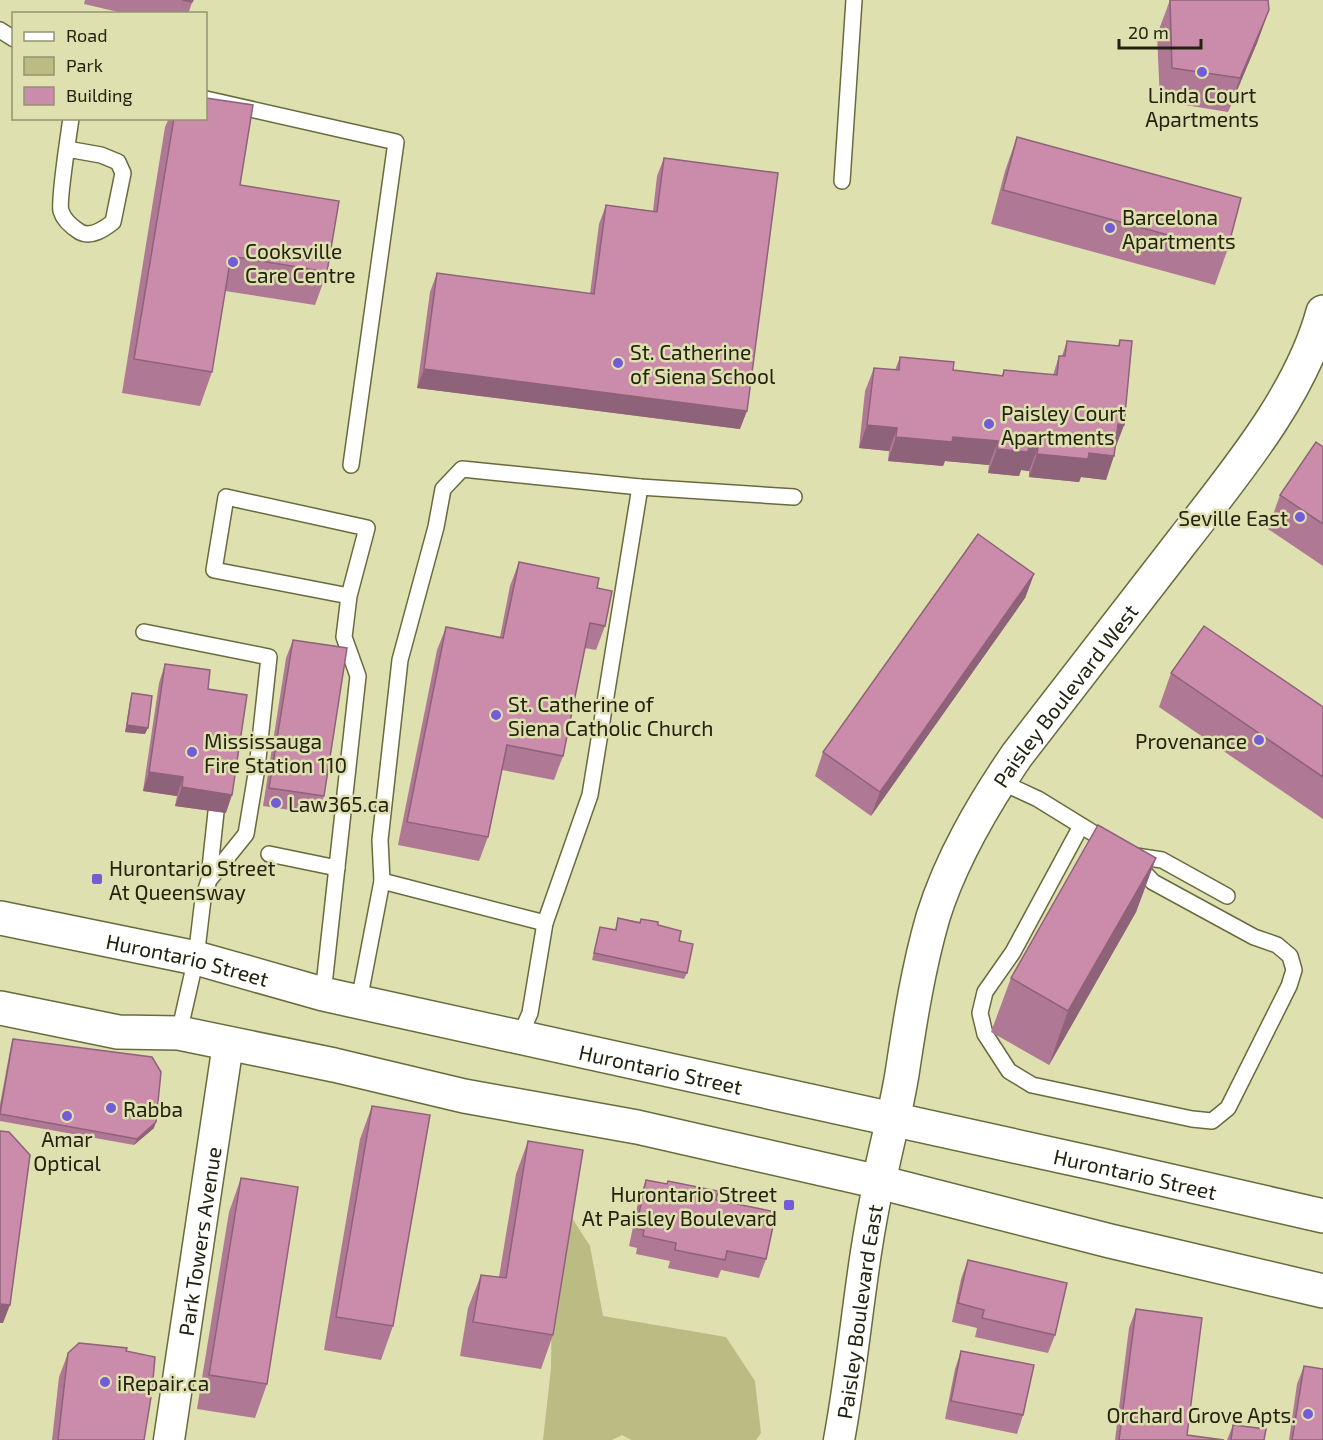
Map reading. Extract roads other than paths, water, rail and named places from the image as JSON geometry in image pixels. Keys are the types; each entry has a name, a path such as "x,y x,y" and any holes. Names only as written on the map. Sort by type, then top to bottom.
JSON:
{"main road":[{"name":"Paisley Boulevard West","path":"879,1182 902,1076 918,974 934,915 964,841 999,781 1024,746 1215,500 1274,416 1317,335 1323,312"},
{"name":"Hurontario Street","path":"0,918 196,958 323,994 1101,1164 1323,1216"},
{"path":"0,1008 118,1032 178,1033 334,1065 464,1096 637,1127 879,1182 1110,1241 1323,1291"}],"street":[{"name":"Park Towers Avenue","path":"169,1440 228,1044"},
{"name":"Paisley Boulevard East","path":"839,1440 859,1317 869,1227 879,1182"}],"lane":[{"path":"842,182 854,0"},
{"path":"207,99 396,142 351,465"},
{"path":"67,148 101,155 118,162 123,173 113,222 101,232 83,234 69,225 60,210 67,148 71,120"},
{"path":"359,1001 382,881 380,840 400,660 436,527 443,489 462,469 640,487 794,497"},
{"path":"519,1038 530,1013 545,923 590,795 640,487"},
{"path":"323,994 358,676 344,638 349,596 367,528 226,497 214,570 349,596"},
{"path":"144,632 269,657 257,768 246,834 209,880"},
{"path":"999,781 1038,799 1081,826 1127,855 1152,882 1254,937 1277,945 1290,956 1294,970 1289,986 1228,1108 1212,1121 1192,1119 1032,1085 1009,1071 985,1034 980,1013 985,992 1013,952 1081,826"},
{"path":"178,1033 196,958 203,899 209,880 216,812"},
{"path":"269,854 337,868"},
{"path":"1127,855 1162,860 1227,896"},
{"path":"382,881 545,923"}],"place":[{"name":"Linda Court Apartments","path":"1202,72"},
{"name":"Barcelona Apartments","path":"1110,228"},
{"name":"Cooksville Care Centre","path":"233,262"},
{"name":"St. Catherine of Siena School","path":"618,363"},
{"name":"Paisley Court Apartments","path":"989,424"},
{"name":"Seville East","path":"1300,517"},
{"name":"St. Catherine of Siena Catholic Church","path":"496,715"},
{"name":"Provenance","path":"1259,740"},
{"name":"Mississauga Fire Station 110","path":"192,752"},
{"name":"Law365.ca","path":"276,803"},
{"name":"Hurontario Street At Queensway","path":"97,879"},
{"name":"Rabba","path":"111,1108"},
{"name":"Amar Optical","path":"67,1116"},
{"name":"Hurontario Street At Paisley Boulevard","path":"789,1205"},
{"name":"iRepair.ca","path":"105,1382"},
{"name":"Orchard Grove Apts.","path":"1308,1414"}]}
